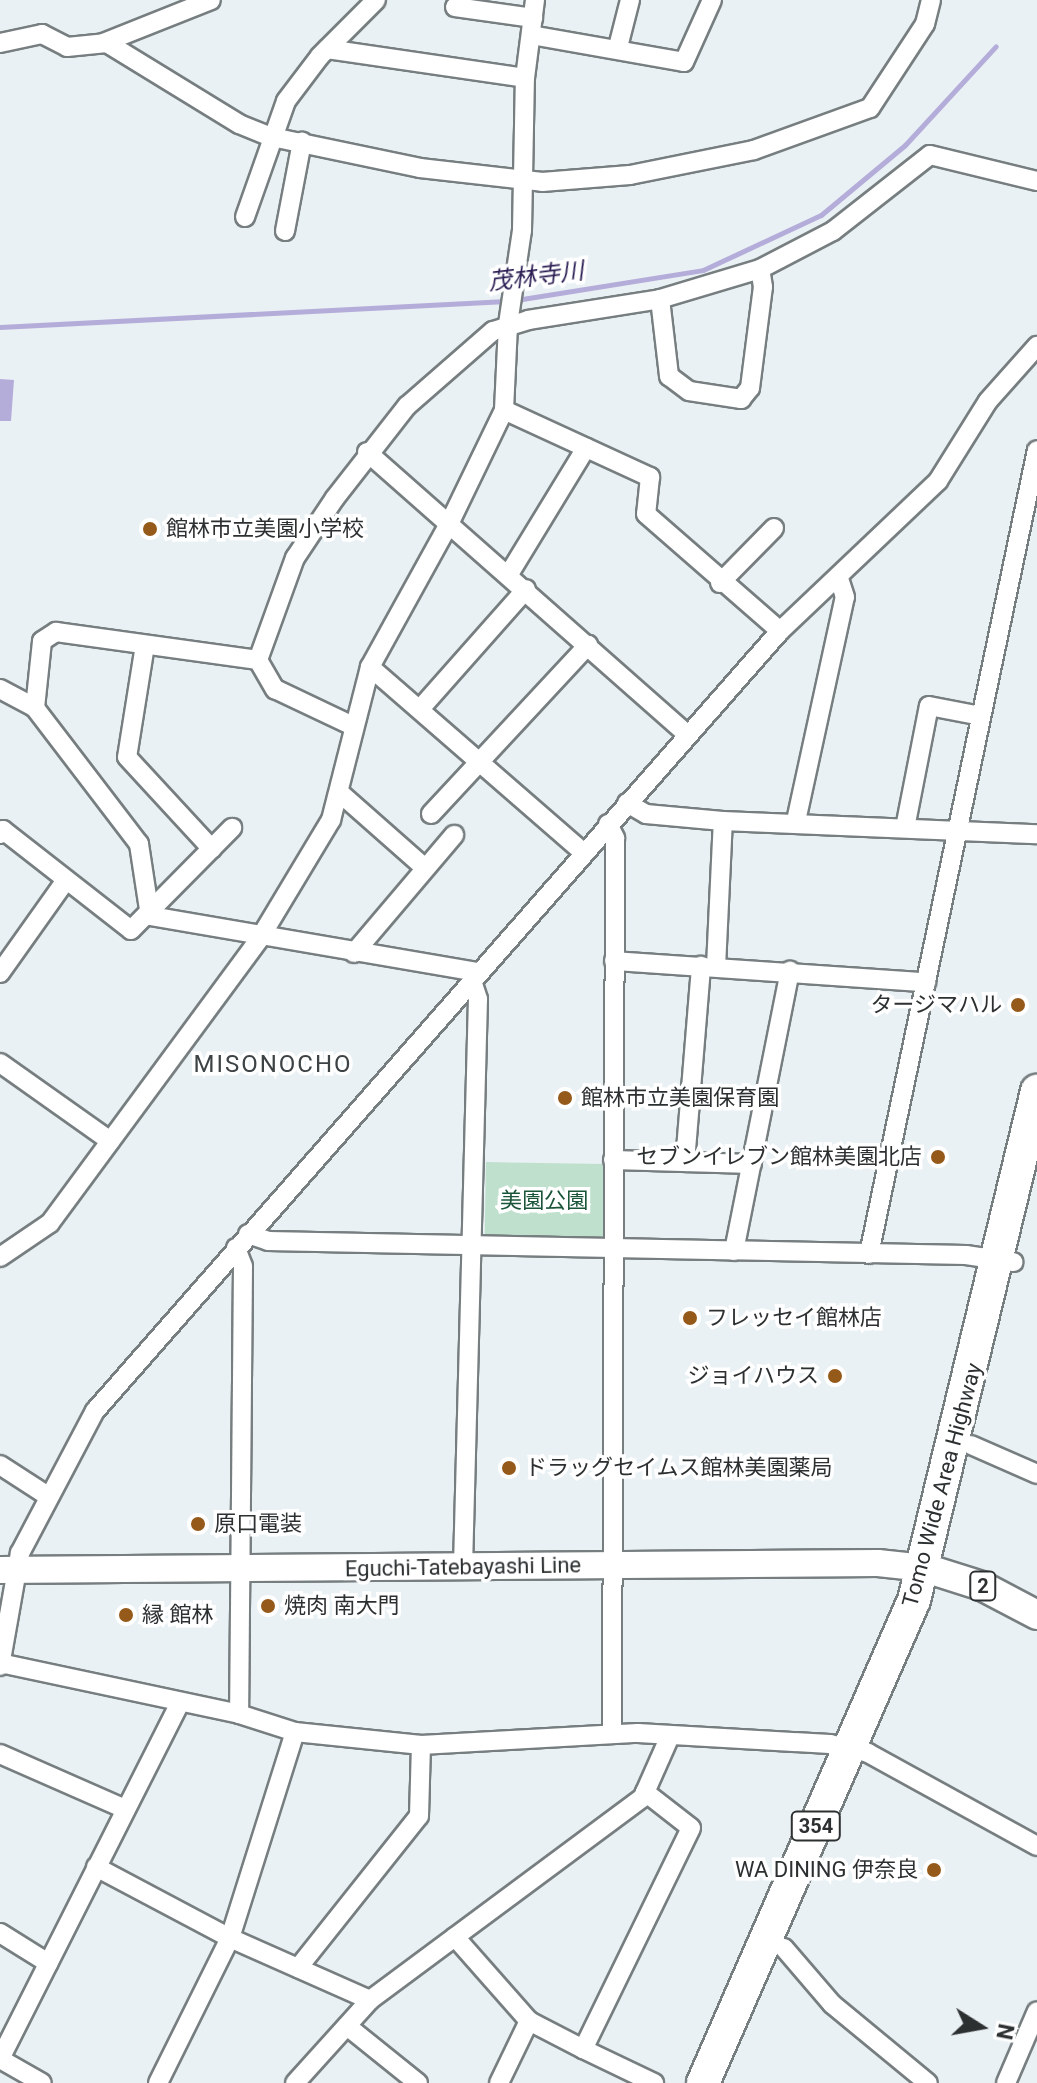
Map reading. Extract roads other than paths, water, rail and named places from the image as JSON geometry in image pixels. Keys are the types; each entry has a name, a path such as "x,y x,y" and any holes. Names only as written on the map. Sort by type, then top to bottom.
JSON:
{"highway":[{"name":"Tomo Wide Area Highway","path":"724,2083 784,1948 933,1569 971,1445 1035,1107"},
{"name":"Tomo Wide Area Highway","path":"933,1569 1006,1261 1037,1162"},
{"name":"Tomo Wide Area Highway","path":"703,2083 859,1752"}],"main road":[{"name":"Eguchi-Tatebayashi Line","path":"8,1570 878,1563 933,1569"},
{"name":"2","path":"933,1569 1037,1615"}],"street":[{"path":"211,0 102,43 107,43 239,124 272,137 420,168 522,180 653,171 754,150 870,108 925,24 931,0"},
{"path":"245,217 286,101 327,49 376,0"},
{"path":"618,47 630,0"},
{"path":"455,7 533,18 618,47 684,62 712,0"},
{"path":"0,1257 50,1223 260,938 317,848 340,793 353,726 370,667 449,524 504,410 522,180 525,78 533,18"},
{"path":"0,43 42,34 67,47 107,43"},
{"path":"327,49 525,78"},
{"path":"285,231 302,142"},
{"path":"258,660 295,558 367,452 473,344 509,318 660,299 760,269 846,222 930,155 1037,181"},
{"path":"660,299 669,376 689,391 741,399 750,388 763,287 760,269"},
{"path":"1037,346 988,401 938,481 780,631 95,1411 8,1570 0,1664 239,1714 295,1732 421,1745 612,1734 830,1744 859,1752 1037,1846"},
{"path":"504,410 650,477 646,514 720,583 780,631"},
{"path":"509,574 586,448"},
{"path":"869,1254 981,716 1032,502 1037,450"},
{"path":"367,452 687,734"},
{"path":"720,583 774,528"},
{"path":"796,821 845,597 839,578"},
{"path":"420,709 526,589"},
{"path":"35,708 42,641 56,632 258,660"},
{"path":"145,645 127,757 212,849"},
{"path":"431,814 588,645"},
{"path":"258,660 275,689 353,726"},
{"path":"370,667 583,852"},
{"path":"0,689 35,708 139,844 150,916"},
{"path":"905,828 929,706 981,716"},
{"path":"340,793 425,868"},
{"path":"627,803 646,814 723,821 796,821 1037,834"},
{"path":"685,1162 723,821"},
{"path":"608,824 615,838 612,1734"},
{"path":"0,834 3,830 131,930 150,916 232,828"},
{"path":"354,953 454,835"},
{"path":"0,973 66,880"},
{"path":"150,916 476,977"},
{"path":"614,961 926,982"},
{"path":"734,1251 790,971"},
{"path":"463,1567 478,999 476,977"},
{"path":"0,1063 110,1141"},
{"path":"613,1160 752,1164"},
{"path":"242,1241 869,1254 1006,1261"},
{"path":"239,1714 242,1241"},
{"path":"971,1445 1037,1474"},
{"path":"0,1465 48,1496"},
{"path":"37,2082 0,2059 180,1702"},
{"path":"158,2083 230,1938 295,1732"},
{"path":"295,2083 370,2000 645,1792 670,1736"},
{"path":"298,1968 419,1816 421,1745"},
{"path":"0,1754 125,1809"},
{"path":"583,2049 691,1828 645,1792"},
{"path":"96,1867 230,1938 370,2000"},
{"path":"0,1933 48,1963"},
{"path":"455,1937 529,2021 654,2083"},
{"path":"784,1948 832,2004 920,2080"},
{"path":"1006,2083 1037,2011"},
{"path":"499,2083 529,2021"},
{"path":"347,2026 418,2083"}],"waterway":[{"name":"茂林寺川","path":"516,300 703,270 821,215 905,145 996,46"},
{"name":"茂林寺川","path":"0,327 506,301"}],"place":[{"name":"館林市立美園小学校","path":"150,529"},
{"name":"タージマハル","path":"1018,1005"},
{"name":"館林市立美園保育園","path":"565,1098"},
{"name":"セブンイレブン館林美園北店","path":"938,1157"},
{"name":"フレッセイ館林店","path":"690,1318"},
{"name":"ジョイハウス","path":"835,1376"},
{"name":"ドラッグセイムス館林美園薬局","path":"509,1468"},
{"name":"原口電装","path":"198,1524"},
{"name":"焼肉 南大門","path":"268,1606"},
{"name":"縁 館林","path":"126,1615"},
{"name":"WA DINING 伊奈良","path":"934,1870"}],"district":[{"name":"MISONOCHO","path":"273,1065"}],"park label":[{"name":"美園公園","path":"544,1201"}]}
